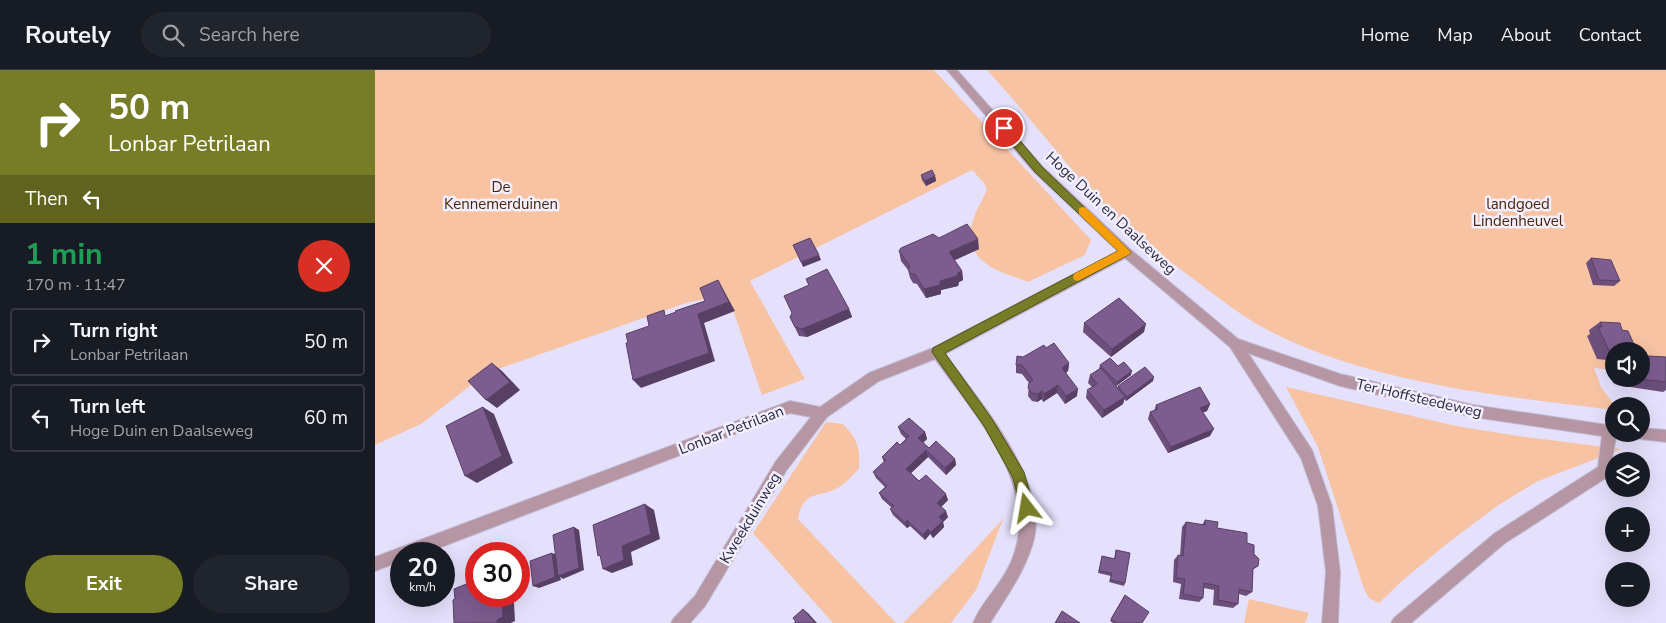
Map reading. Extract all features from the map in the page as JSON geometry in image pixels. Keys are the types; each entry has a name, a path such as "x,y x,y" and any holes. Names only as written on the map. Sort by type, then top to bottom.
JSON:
{"street":[{"name":"Hoge Duin en Daalseweg","path":"952,70 1038,169 1126,252 1191,308"},
{"path":"822,413 873,378 937,352 1126,252"},
{"name":"Ter Hoffsteedeweg","path":"1191,308 1234,343 1307,455 1325,506 1333,572 1330,623"},
{"name":"Ter Hoffsteedeweg","path":"1234,343 1340,380 1473,411 1605,431"},
{"path":"937,352 988,422 1019,476 1027,508 1027,537 1017,566 981,623"},
{"name":"Lonbar Petrilaan","path":"434,542 790,407 822,413"},
{"name":"Kweekduinweg","path":"679,623 700,601 781,466 822,413"},
{"path":"1650,435 1666,436"},
{"name":"Ter Hoffsteedeweg","path":"1399,623 1500,538 1604,471 1610,442"},
{"name":"Lonbar Petrilaan","path":"375,564 390,558"}],"green space":[{"name":"De Kennemerduinen","path":"375,70 934,70 1091,240 1085,255 1028,282 992,268 978,257 967,238 976,212 987,190 984,183 972,170 750,281 805,379 762,395 732,307 706,299 689,302 501,368 471,385 421,424 375,445"},
{"name":"landgoed Lindenheuvel","path":"987,70 1666,70 1666,377 1650,375 1650,342 1605,342 1605,369 1594,368 1601,387 1608,397 1605,397 1605,409 1524,399 1430,383 1383,373 1338,360 1295,343 1255,323 1238,312 1133,234 1094,195"},
{"path":"1286,387 1456,426 1621,449 1613,452 1605,452 1605,455 1536,482 1497,506 1449,542 1403,580 1379,603 1369,598 1364,589 1318,447"},
{"path":"826,422 843,424 855,439 859,455 859,469 841,486 809,498 800,509 798,519 896,623 833,623 753,533"},
{"path":"1003,519 976,590 951,623 903,623 953,573"},
{"path":"1249,599 1309,613 1305,623 1244,623"}],"building":[{"path":"932,170 935,176 925,181 921,175"},
{"path":"967,224 978,239 949,252 962,271 957,276 940,281 940,285 924,289 915,274 911,274 908,269 910,266 899,251 901,248 933,234 939,238"},
{"path":"810,238 819,255 801,262 793,245"},
{"path":"1591,258 1611,260 1620,281 1599,280"},
{"path":"827,269 849,309 802,329 795,327 790,317 792,313 784,296 809,285 806,279"},
{"path":"718,280 729,302 698,314 709,353 633,380 626,334 649,326 647,316 664,310 665,316 705,301 700,288"},
{"path":"1119,298 1146,324 1112,349 1084,323"},
{"path":"1600,322 1620,323 1622,330 1628,331 1633,342 1605,342 1598,327 1602,327"},
{"path":"1054,343 1069,363 1062,368 1078,389 1066,396 1058,385 1044,394 1042,391 1038,394 1032,393 1028,388 1029,383 1033,380 1022,365 1016,365 1017,356 1023,357 1044,345 1046,348"},
{"path":"1650,356 1666,357 1666,382 1650,380"},
{"path":"1110,358 1118,366 1124,362 1132,371 1117,382 1100,365"},
{"path":"492,363 510,382 486,400 468,381"},
{"path":"1145,367 1154,377 1127,397 1118,386"},
{"path":"1101,368 1125,397 1104,410 1087,390 1097,384 1090,375"},
{"path":"1200,387 1210,404 1200,408 1214,429 1171,447 1150,412 1158,409 1156,405"},
{"path":"483,407 502,456 465,476 446,426"},
{"path":"909,418 925,432 918,438 929,448 936,441 955,459 945,468 926,450 906,469 919,481 926,475 946,494 937,503 946,511 939,517 943,521 931,532 928,529 923,535 907,520 905,523 890,509 894,506 879,493 887,486 873,472 886,460 882,457 897,442 900,445 909,436 898,427"},
{"path":"645,504 651,534 622,546 624,560 603,569 600,555 598,556 593,525"},
{"path":"1205,520 1218,522 1217,528 1247,533 1247,543 1254,545 1254,554 1259,559 1258,566 1253,569 1252,592 1239,589 1238,604 1218,600 1219,586 1204,583 1203,598 1183,594 1185,579 1176,578 1178,555 1183,556 1186,522 1205,525"},
{"path":"574,527 579,568 558,576 553,535"},
{"path":"1116,550 1130,553 1125,583 1110,580 1112,573 1099,571 1102,556 1115,559"},
{"path":"552,553 555,577 533,586 530,561"},
{"path":"465,584 465,607 502,607 503,617 497,620 497,623 454,623 455,589"},
{"path":"1125,595 1149,612 1142,623 1117,623 1111,619"},
{"path":"803,609 815,623 794,623 796,622 793,618"},
{"path":"1062,611 1080,623 1055,623"}],"slow traffic":[{"path":"1078,277 1126,252 1083,211"}],"route":[{"path":"1004,128 1038,169 1126,252 937,352 988,422 1019,476 1027,508"}]}
